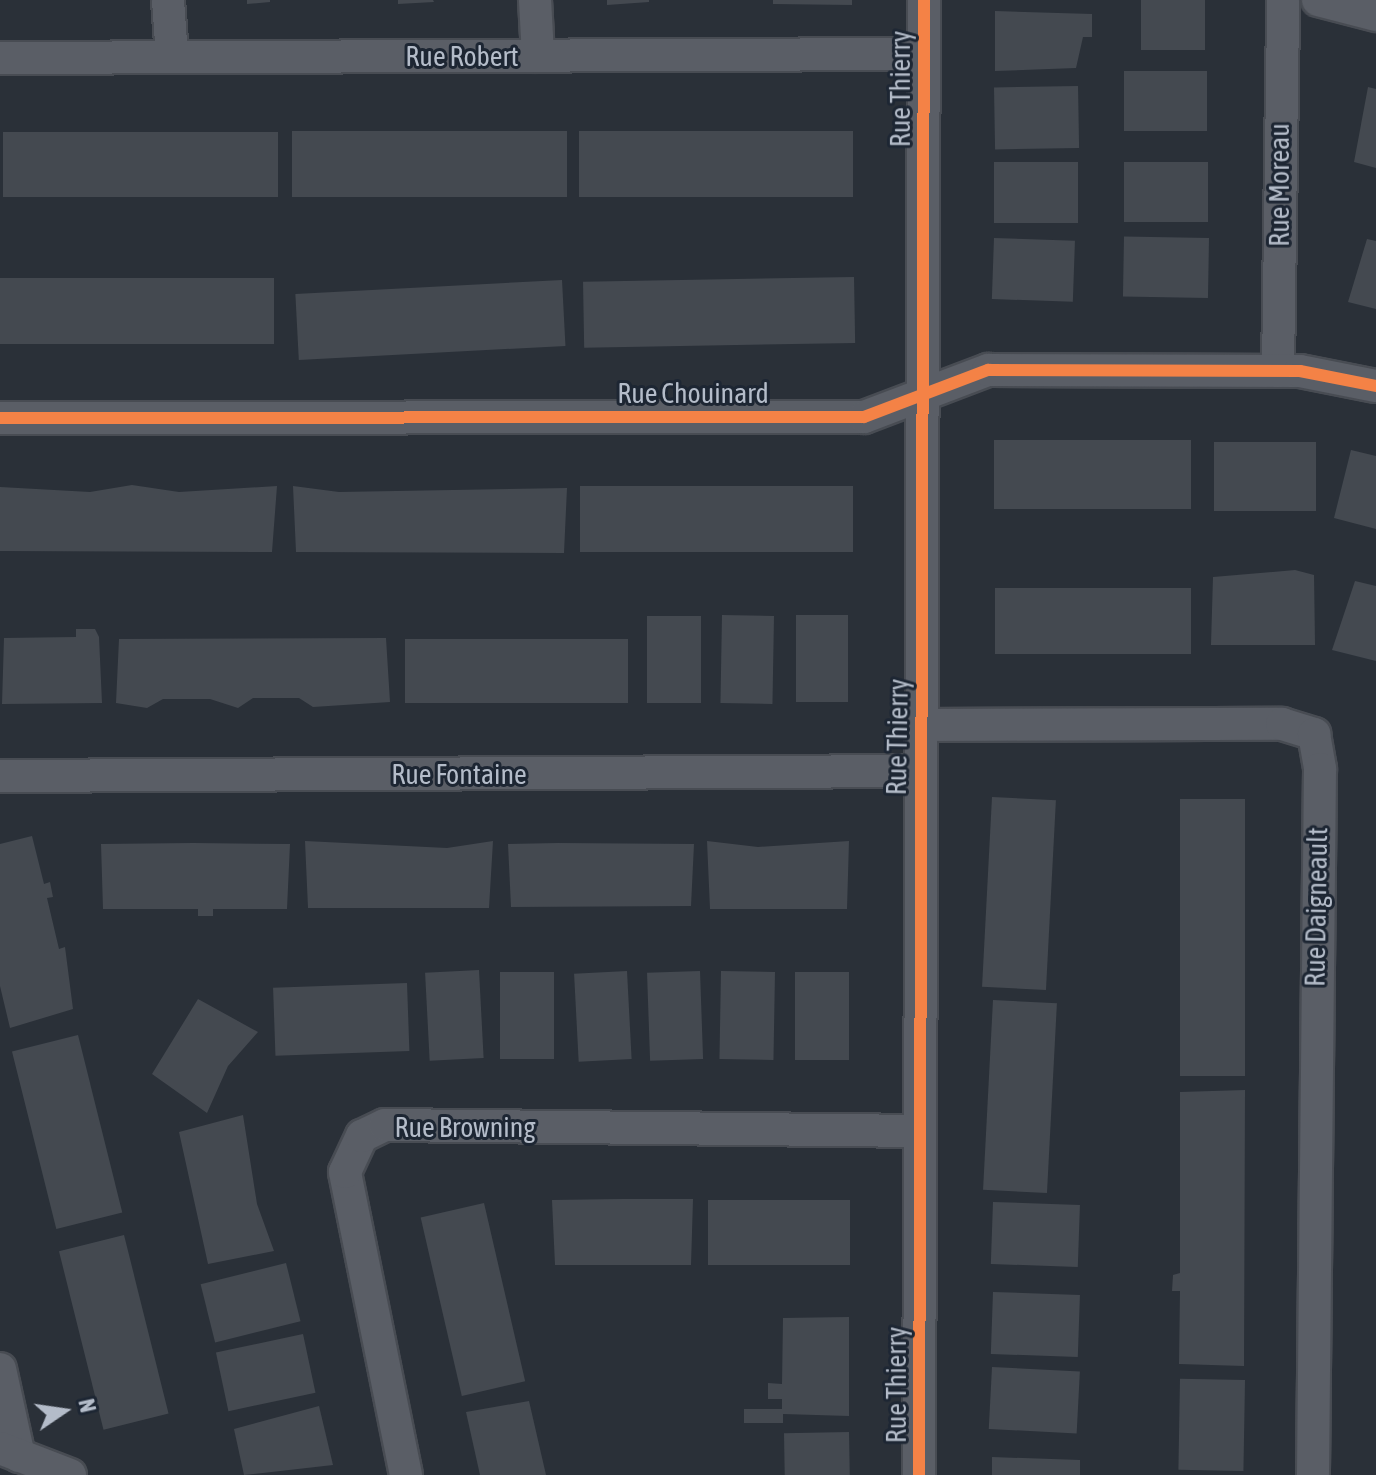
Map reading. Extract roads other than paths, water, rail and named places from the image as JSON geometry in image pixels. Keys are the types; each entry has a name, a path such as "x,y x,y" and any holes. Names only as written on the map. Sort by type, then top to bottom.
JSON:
{"street":[{"path":"168,0 172,57"},
{"path":"535,0 538,56"},
{"name":"Rue Thierry","path":"919,1475 924,0"},
{"name":"Rue Moreau","path":"1278,371 1283,0"},
{"path":"1318,0 1376,15"},
{"name":"Rue Robert","path":"0,58 924,54"},
{"name":"Rue Chouinard","path":"0,418 864,417 988,370 1278,371 1376,386"},
{"name":"Rue Daigneault","path":"922,725 1282,724 1314,734 1320,769 1313,1475"},
{"name":"Rue Fontaine","path":"0,776 919,771"},
{"name":"Rue Browning","path":"406,1475 345,1172 362,1136 385,1125 920,1131"},
{"path":"0,1369 10,1452 70,1475"}]}
